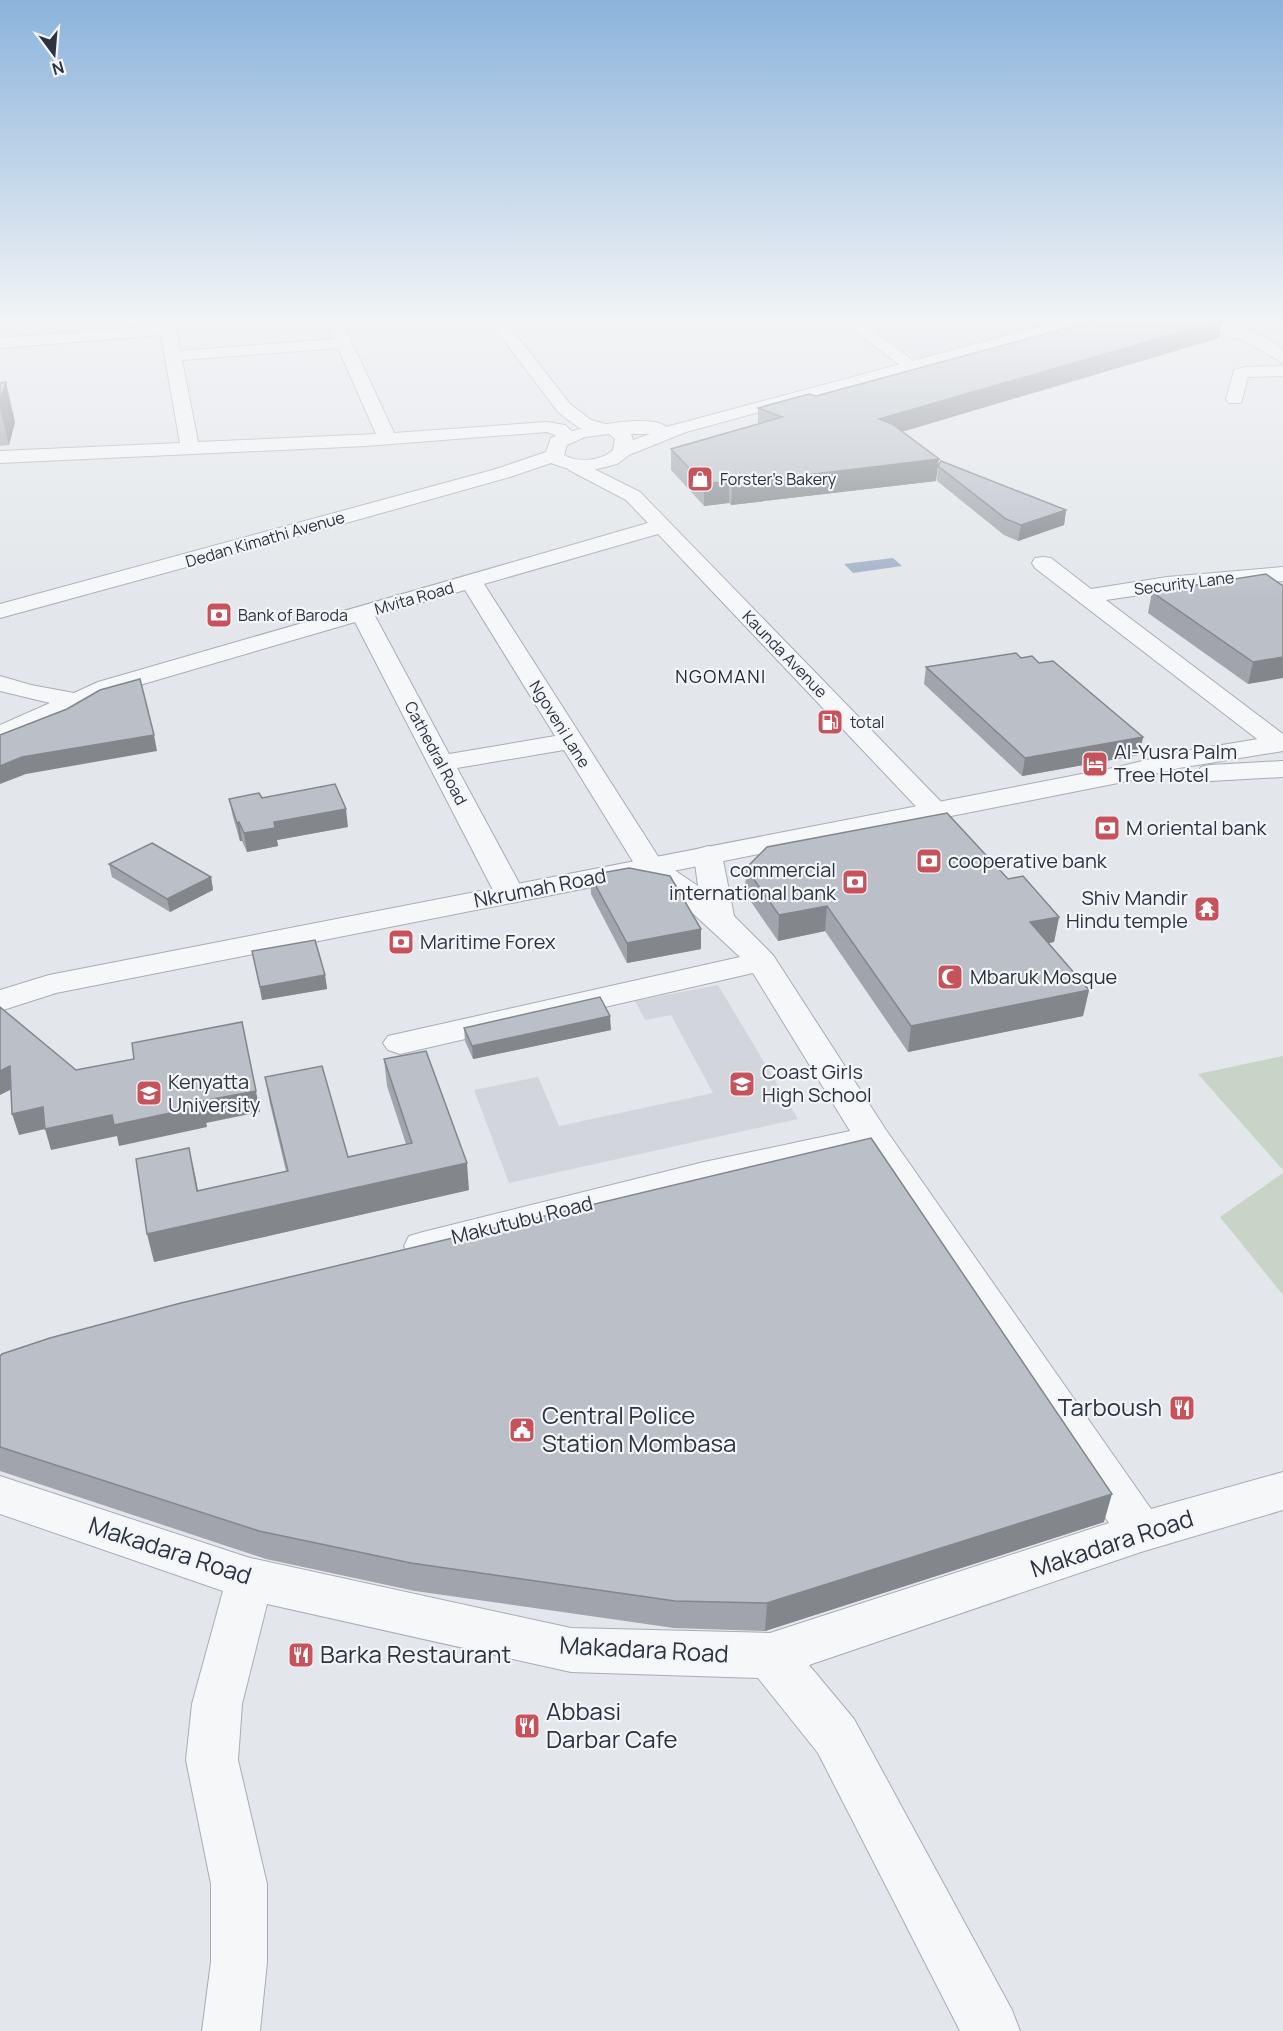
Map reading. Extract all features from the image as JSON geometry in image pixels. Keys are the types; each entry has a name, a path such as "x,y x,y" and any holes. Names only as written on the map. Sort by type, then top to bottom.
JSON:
{"street":[{"path":"183,414 190,449"},
{"path":"376,414 387,438"},
{"path":"564,414 566,449"},
{"path":"572,414 585,424 608,429 680,428"},
{"path":"566,449 595,464 680,428 733,414"},
{"path":"0,457 190,449 521,429 544,433 633,496"},
{"path":"566,449 608,429"},
{"path":"608,429 624,437 620,453 633,496"},
{"name":"Dedan Kimathi Avenue","path":"0,611 503,472 566,449"},
{"name":"Kaunda Avenue","path":"633,496 936,811"},
{"name":"Mvita Road","path":"0,735 107,687 662,526"},
{"path":"1042,563 1282,752"},
{"name":"Security Lane","path":"1086,596 1167,584 1283,574"},
{"name":"Ngoveni Lane","path":"471,581 650,867"},
{"path":"0,621 26,604"},
{"name":"Cathedral Road","path":"362,613 510,894"},
{"path":"0,683 27,692 74,700"},
{"path":"441,763 571,741"},
{"name":"Nkrumah Road","path":"0,1001 49,985 1118,775 1282,752"},
{"path":"708,855 719,919"},
{"path":"650,867 684,889 719,919 762,962 873,1139 1142,1532"},
{"path":"400,1043 458,1028 762,962"},
{"name":"Makutubu Road","path":"394,1253 681,1180 802,1152 873,1139"},
{"name":"Makadara Road","path":"0,1495 250,1578 572,1650 770,1656 1142,1532 1283,1491"},
{"path":"231,2031 239,1962 239,1884 212,1761 217,1704 250,1578"},
{"path":"770,1656 836,1736 991,2031"}],"shaded area":[{"name":"Coast Girls High School","path":"718,985 798,1119 509,1183 474,1090 538,1077 559,1126 713,1093 671,1015 645,1020 635,1001"}],"green space":[{"path":"1283,1056 1283,1170 1198,1074"},
{"path":"1283,1173 1283,1295 1220,1217"}],"water":[{"path":"893,558 902,566 853,573 844,564"}],"building":[{"path":"773,414 897,414 879,419 892,424 939,459 732,484 729,481 704,484 671,449 782,417"},
{"path":"941,461 1066,510 1021,525 1006,519 938,466"},
{"path":"1266,574 1283,586 1283,657 1253,662 1152,592"},
{"path":"1016,653 1021,658 1032,656 1039,663 1053,661 1143,737 1025,758 926,667"},
{"path":"140,679 154,735 22,757 0,766 0,735 67,709 100,690"},
{"path":"335,784 346,809 274,822 275,828 244,833 239,822 237,823 229,799 259,793 262,798"},
{"path":"947,813 1008,879 1023,876 1059,917 1030,922 1089,990 911,1026 827,906 779,915 746,868 767,847"},
{"path":"152,843 211,877 167,899 109,864"},
{"path":"629,868 670,876 701,929 627,943 590,875"},
{"path":"315,940 325,975 260,987 252,951"},
{"path":"600,997 610,1016 472,1046 464,1028"},
{"path":"0,1007 76,1070 134,1059 132,1043 242,1022 256,1091 202,1101 203,1106 114,1125 112,1115 45,1129 43,1107 12,1114 10,1066 0,1071"},
{"path":"426,1051 467,1163 147,1234 136,1159 189,1148 197,1191 288,1171 265,1077 322,1066 348,1157 412,1143 384,1059"},
{"name":"Central Police Station Mombasa","path":"871,1138 1112,1494 767,1603 675,1601 411,1563 259,1531 0,1447 0,1356 2,1354 50,1338 177,1304"}],"place":[{"name":"Forster's Bakery","path":"700,479"},
{"name":"Bank of Baroda","path":"219,615"},
{"name":"total","path":"830,722"},
{"name":"Al-Yusra Palm Tree Hotel","path":"1095,764"},
{"name":"M oriental bank","path":"1107,828"},
{"name":"cooperative bank","path":"929,861"},
{"name":"commercial international bank","path":"855,882"},
{"name":"Shiv Mandir Hindu temple","path":"1207,909"},
{"name":"Maritime Forex","path":"401,942"},
{"name":"Mbaruk Mosque","path":"950,977"},
{"name":"Coast Girls High School","path":"742,1084"},
{"name":"Kenyatta University","path":"149,1093"},
{"name":"Tarboush","path":"1182,1408"},
{"name":"Central Police Station Mombasa","path":"522,1430"},
{"name":"Barka Restaurant","path":"301,1655"},
{"name":"Abbasi Darbar Cafe","path":"527,1726"}],"district":[{"name":"NGOMANI","path":"721,677"}]}
